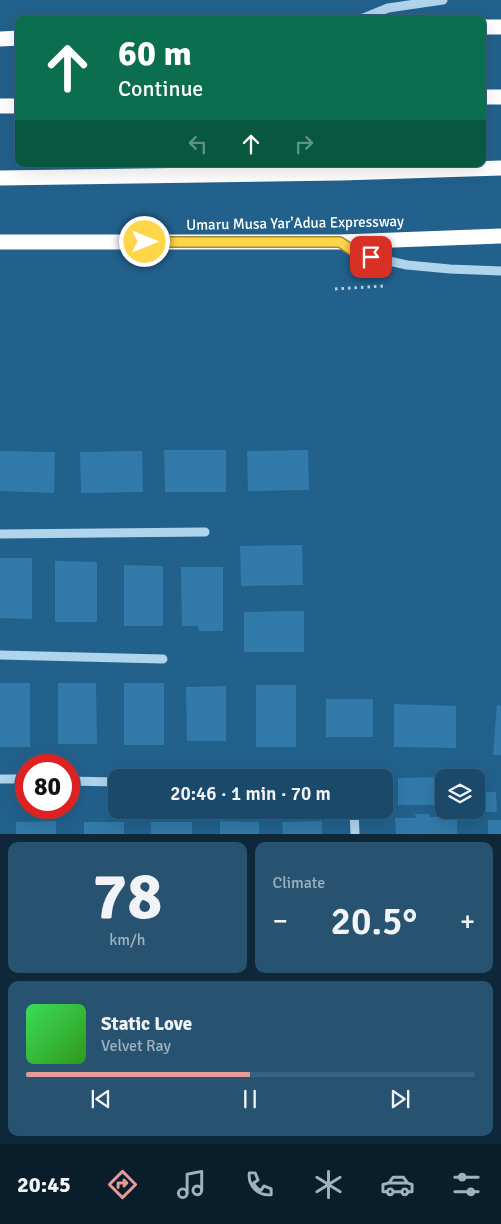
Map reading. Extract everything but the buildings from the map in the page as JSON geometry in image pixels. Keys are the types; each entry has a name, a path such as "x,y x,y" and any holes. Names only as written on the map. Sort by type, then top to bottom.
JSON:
{"highway":[{"path":"486,27 501,27"},
{"path":"0,39 15,38"},
{"path":"486,97 501,97"},
{"path":"0,106 15,106"},
{"path":"0,178 501,168"},
{"name":"Umaru Musa Yar'Adua Expressway","path":"0,242 340,242 501,236"}],"street":[{"path":"371,15 388,8 443,0"},
{"path":"340,242 358,254 407,265 501,271"},
{"path":"0,534 205,532"},
{"path":"0,655 163,659"},
{"path":"0,779 15,779"},
{"path":"80,781 108,782"},
{"path":"354,819 355,834"}],"path":[{"path":"335,289 383,286"}],"route":[{"path":"145,242 340,242 358,254 371,257"}]}
